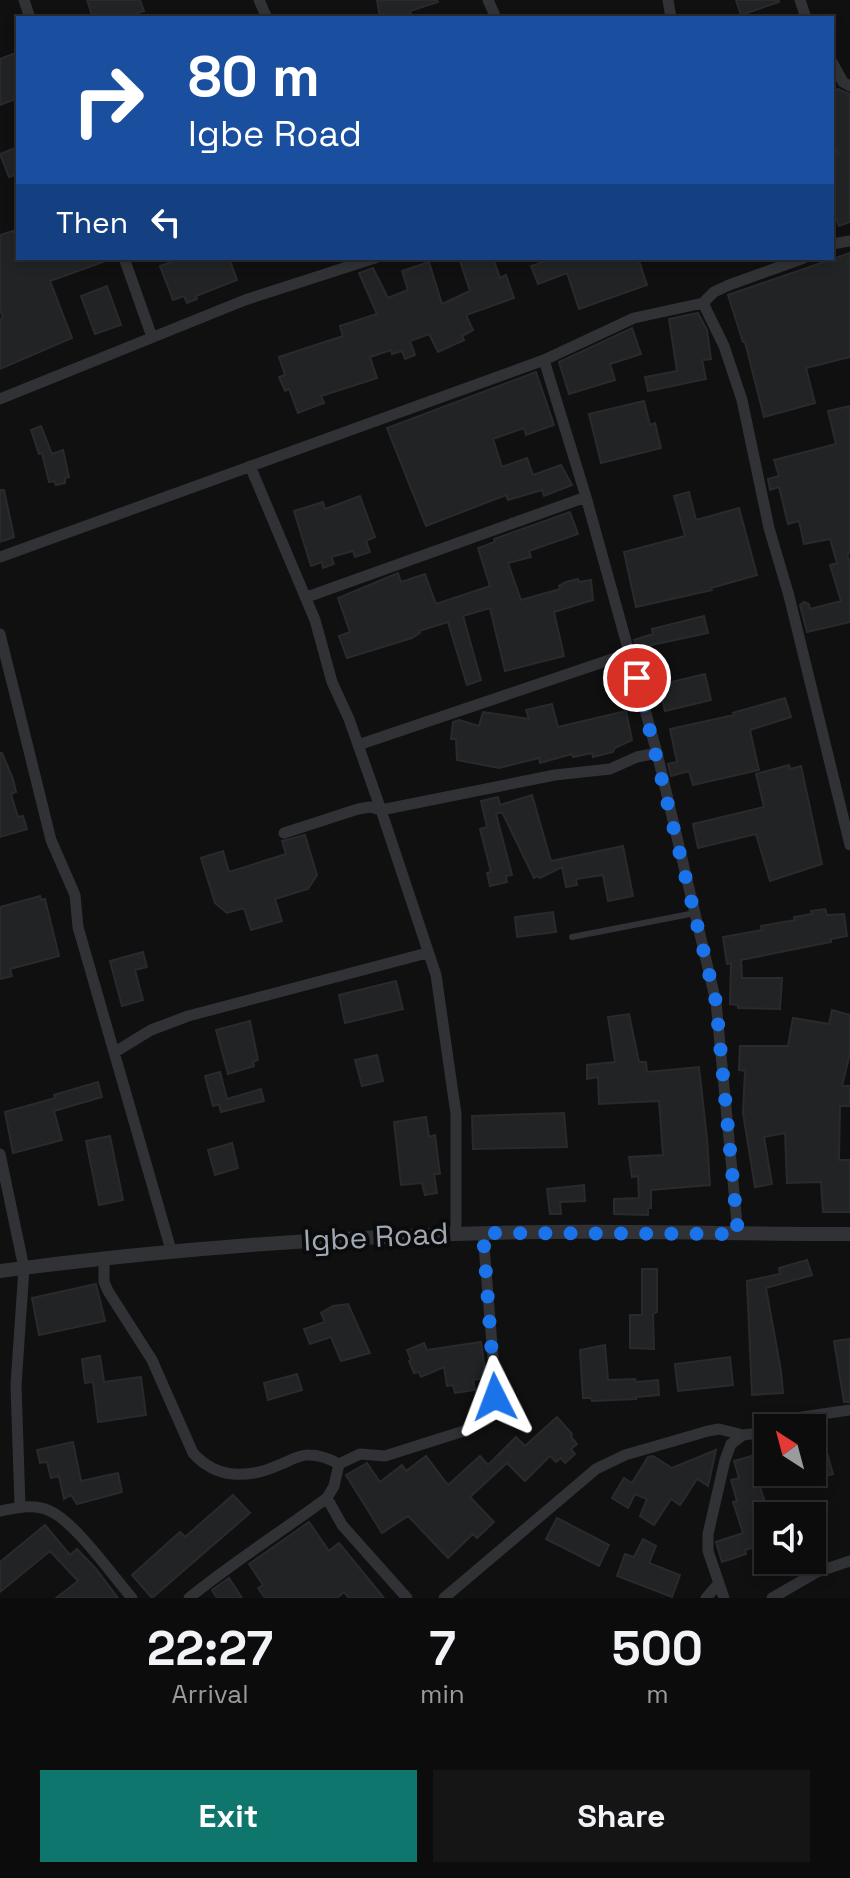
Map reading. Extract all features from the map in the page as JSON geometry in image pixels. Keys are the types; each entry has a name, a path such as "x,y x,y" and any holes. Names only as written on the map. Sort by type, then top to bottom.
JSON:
{"street":[{"path":"834,67 842,85"},
{"path":"125,260 152,337"},
{"path":"0,557 544,360 634,318 703,303 714,292 729,285 798,260"},
{"path":"0,399 245,300 353,261"},
{"path":"703,303 724,346 742,400 769,528 789,596 850,845"},
{"path":"544,360 586,497 657,753 716,1002 738,1234"},
{"path":"250,466 307,597 332,682 381,810 441,998 456,1114 456,1234"},
{"path":"307,597 586,497"},
{"path":"0,634 51,840 75,895 78,927 171,1250"},
{"path":"358,745 630,653"},
{"path":"284,833 358,809 370,807 381,810 555,775 610,769 637,757 657,753"},
{"path":"115,1052 151,1030 188,1016 427,953"},
{"path":"0,1154 24,1268 16,1385 20,1506"},
{"path":"339,1464 360,1454 385,1456 451,1436 476,1425 493,1410 495,1382 483,1233"},
{"name":"Igbe Road","path":"0,1271 171,1250 321,1239 483,1233 850,1234"},
{"path":"104,1257 104,1282 108,1291 152,1360 193,1453 203,1464 223,1472 256,1474 306,1454 339,1464"},
{"path":"823,1414 850,1410"},
{"path":"444,1598 596,1469 625,1455 708,1431 719,1429 743,1435 754,1434"},
{"path":"724,1598 708,1551 708,1534 725,1460 731,1444 743,1435"},
{"path":"189,1598 237,1560 255,1551 327,1498 334,1486 339,1464"},
{"path":"327,1498 342,1525 407,1598"},
{"path":"0,1511 20,1506 49,1510 69,1525 132,1598"},
{"path":"772,1598 817,1572 850,1561"},
{"path":"706,1598 719,1583"}],"lane":[{"path":"572,937 695,913"}],"building":[{"path":"87,0 140,0 144,11 130,16 92,16"},
{"path":"377,0 438,2 410,11 411,16 380,16"},
{"path":"736,0 779,0 779,2 741,15"},
{"path":"16,53 16,99 0,105 0,59"},
{"path":"834,90 850,94 850,222 839,226 834,213 834,155 838,154 834,142"},
{"path":"16,148 16,175 9,177 0,154"},
{"path":"13,231 16,260 108,260 50,281 72,338 0,369 0,319 3,318 0,309 0,235"},
{"path":"850,253 850,357 806,368 815,403 764,417 745,342 728,295"},
{"path":"176,260 230,260 237,280 196,296 197,299 187,303 184,296 173,300 160,266"},
{"path":"460,260 494,260 500,278 506,275 514,298 466,315 473,330 462,336 464,340 438,352 429,334 410,341 415,355 405,359 402,351 392,354 391,350 370,357 377,378 321,396 324,403 298,413 289,389 285,391 279,377 285,375 279,357 343,336 340,326 377,314 359,273 373,268 388,298 408,290 402,271 429,262 442,304 470,291"},
{"path":"549,260 639,260 647,285 579,309 567,273 538,284 531,266"},
{"path":"107,286 121,325 95,334 81,296"},
{"path":"698,313 707,330 711,359 702,360 706,379 648,391 645,377 677,371 669,319"},
{"path":"632,328 641,354 610,364 615,380 569,394 559,362"},
{"path":"536,372 554,425 526,435 524,428 493,439 502,467 527,458 533,475 561,465 572,485 544,496 542,490 508,500 506,495 426,526 387,428"},
{"path":"644,401 650,425 655,423 661,448 601,463 589,414"},
{"path":"850,406 850,553 847,554 850,563 850,622 807,632 800,605 804,602 809,604 810,609 841,601 830,565 837,563 830,539 804,544 799,521 788,524 779,487 770,490 768,479 779,476 774,460 836,444 828,411"},
{"path":"41,426 52,454 63,450 69,477 65,478 65,483 56,485 54,481 49,482 42,453 39,454 31,430"},
{"path":"0,490 4,490 14,537 0,542"},
{"path":"689,492 696,520 739,508 757,575 712,590 636,607 624,552 685,536 674,496"},
{"path":"360,496 375,537 366,541 370,552 355,557 353,551 331,557 334,564 323,568 322,562 311,566 294,511 323,502 325,509"},
{"path":"570,512 578,534 529,551 531,557 508,563 521,600 560,589 559,586 566,582 591,580 593,600 554,612 564,656 505,671 490,608 463,616 481,680 467,685 448,622 419,631 412,638 347,658 339,636 350,632 338,598 398,573 401,582 425,574 436,604 490,586 478,548 495,542 494,539"},
{"path":"704,616 708,633 637,648 634,640 653,634 652,629"},
{"path":"705,674 711,700 665,711 659,685"},
{"path":"785,698 791,717 750,730 759,770 693,785 689,771 671,776 668,764 677,762 670,729 734,715"},
{"path":"552,704 558,727 626,711 632,740 613,752 593,757 592,753 573,757 572,754 540,763 539,758 499,768 457,760 456,739 451,739 453,722 459,720 479,726 483,712 529,719 526,710"},
{"path":"0,753 13,779 16,792 11,794 18,817 23,816 27,829 0,837"},
{"path":"789,765 790,769 801,766 822,864 770,881 756,834 698,848 693,824 764,807 756,774"},
{"path":"532,795 551,861 623,846 633,896 608,901 603,875 576,879 577,885 566,887 562,867 534,878 502,812 496,814 512,875 506,876 507,882 490,886 487,873 491,872 480,829 487,827 481,801 498,797 500,805"},
{"path":"305,835 317,875 308,889 275,899 282,921 251,930 244,908 227,913 215,903 201,858 223,851 229,872 286,854 282,841"},
{"path":"40,896 41,900 45,899 59,956 10,969 12,976 0,979 0,907"},
{"path":"825,909 827,915 844,914 847,936 741,960 742,978 782,978 780,1009 738,1008 738,1005 730,1004 731,963 727,964 723,937 762,930 761,926 795,920 794,917"},
{"path":"553,912 556,932 517,937 515,917"},
{"path":"143,952 147,967 135,970 143,1000 122,1006 110,961"},
{"path":"396,981 403,1009 345,1023 339,995"},
{"path":"832,1010 850,1015 850,1053 842,1086 850,1086 850,1106 840,1106 839,1160 850,1160 850,1212 823,1212 821,1182 787,1183 785,1133 764,1137 772,1184 755,1187 743,1113 745,1071 739,1070 740,1046 788,1046 793,1018 829,1024"},
{"path":"629,1014 639,1062 646,1062 647,1072 699,1067 707,1138 710,1185 651,1190 648,1215 614,1214 614,1199 639,1198 638,1176 632,1177 629,1157 663,1155 659,1101 599,1104 598,1077 587,1079 587,1065 615,1062 608,1017"},
{"path":"250,1021 258,1060 253,1062 254,1066 228,1074 216,1030"},
{"path":"377,1055 383,1081 362,1086 355,1060"},
{"path":"220,1072 227,1099 261,1089 264,1101 221,1112 219,1104 213,1106 205,1076"},
{"path":"98,1082 102,1097 54,1111 62,1140 13,1153 5,1112"},
{"path":"564,1113 567,1147 473,1149 472,1116"},
{"path":"426,1117 429,1137 435,1135 440,1174 434,1174 437,1193 425,1195 422,1183 401,1185 394,1122"},
{"path":"110,1136 123,1200 99,1205 86,1141"},
{"path":"232,1143 238,1168 215,1175 208,1150"},
{"path":"584,1185 585,1201 560,1202 561,1214 550,1214 547,1189"},
{"path":"807,1260 812,1275 766,1288 783,1393 752,1395 747,1281 780,1274 779,1268"},
{"path":"642,1269 657,1269 654,1349 630,1348 630,1315 642,1315"},
{"path":"96,1284 105,1321 39,1335 32,1298"},
{"path":"348,1304 370,1353 341,1361 331,1337 310,1344 304,1329 325,1322 321,1313 333,1306"},
{"path":"850,1339 850,1402 844,1402 834,1341"},
{"path":"481,1342 486,1378 473,1380 475,1390 455,1393 453,1385 447,1386 444,1367 421,1377 419,1372 414,1373 409,1361 407,1350 424,1343 427,1350"},
{"path":"605,1345 608,1380 658,1380 659,1395 592,1401 591,1398 583,1398 580,1350"},
{"path":"100,1356 104,1382 141,1377 146,1415 98,1422 93,1382 85,1383 82,1359"},
{"path":"730,1357 733,1385 678,1391 675,1364"},
{"path":"297,1374 302,1390 268,1400 264,1383"},
{"path":"557,1417 577,1444 571,1449 575,1454 565,1463 561,1458 556,1462 550,1456 525,1481 507,1463 470,1497 494,1522 477,1538 473,1534 448,1558 408,1516 382,1533 346,1475 367,1463 380,1482 402,1465 406,1471 426,1456 448,1485 480,1456 488,1465 516,1437 525,1446"},
{"path":"73,1442 81,1481 118,1473 122,1492 77,1504 71,1495 64,1499 59,1476 51,1478 47,1462 40,1463 37,1450"},
{"path":"826,1449 833,1474 826,1476"},
{"path":"716,1450 708,1486 697,1479 680,1505 671,1499 654,1525 640,1516 647,1499 635,1494 628,1508 612,1498 624,1478 632,1483 648,1457 653,1456 672,1468"},
{"path":"754,1455 754,1486 762,1486 765,1502 754,1502 754,1547 745,1550 746,1554 722,1562 716,1542 743,1533 733,1502 737,1501 731,1480 739,1478 734,1461"},
{"path":"233,1495 250,1513 152,1598 132,1575 180,1532 185,1537"},
{"path":"557,1518 609,1545 599,1566 546,1539"},
{"path":"309,1522 329,1551 339,1543 384,1598 349,1598 344,1592 337,1598 265,1598 258,1588 263,1585 249,1564"},
{"path":"45,1525 70,1555 77,1549 118,1598 56,1598 78,1581 50,1551 0,1592 0,1562"},
{"path":"643,1539 656,1546 649,1563 680,1575 672,1597 617,1576 625,1554 634,1557"},
{"path":"229,1578 242,1598 217,1598 212,1590"}],"route":[{"path":"495,1397 483,1233 738,1234 716,1002 637,678"}]}
